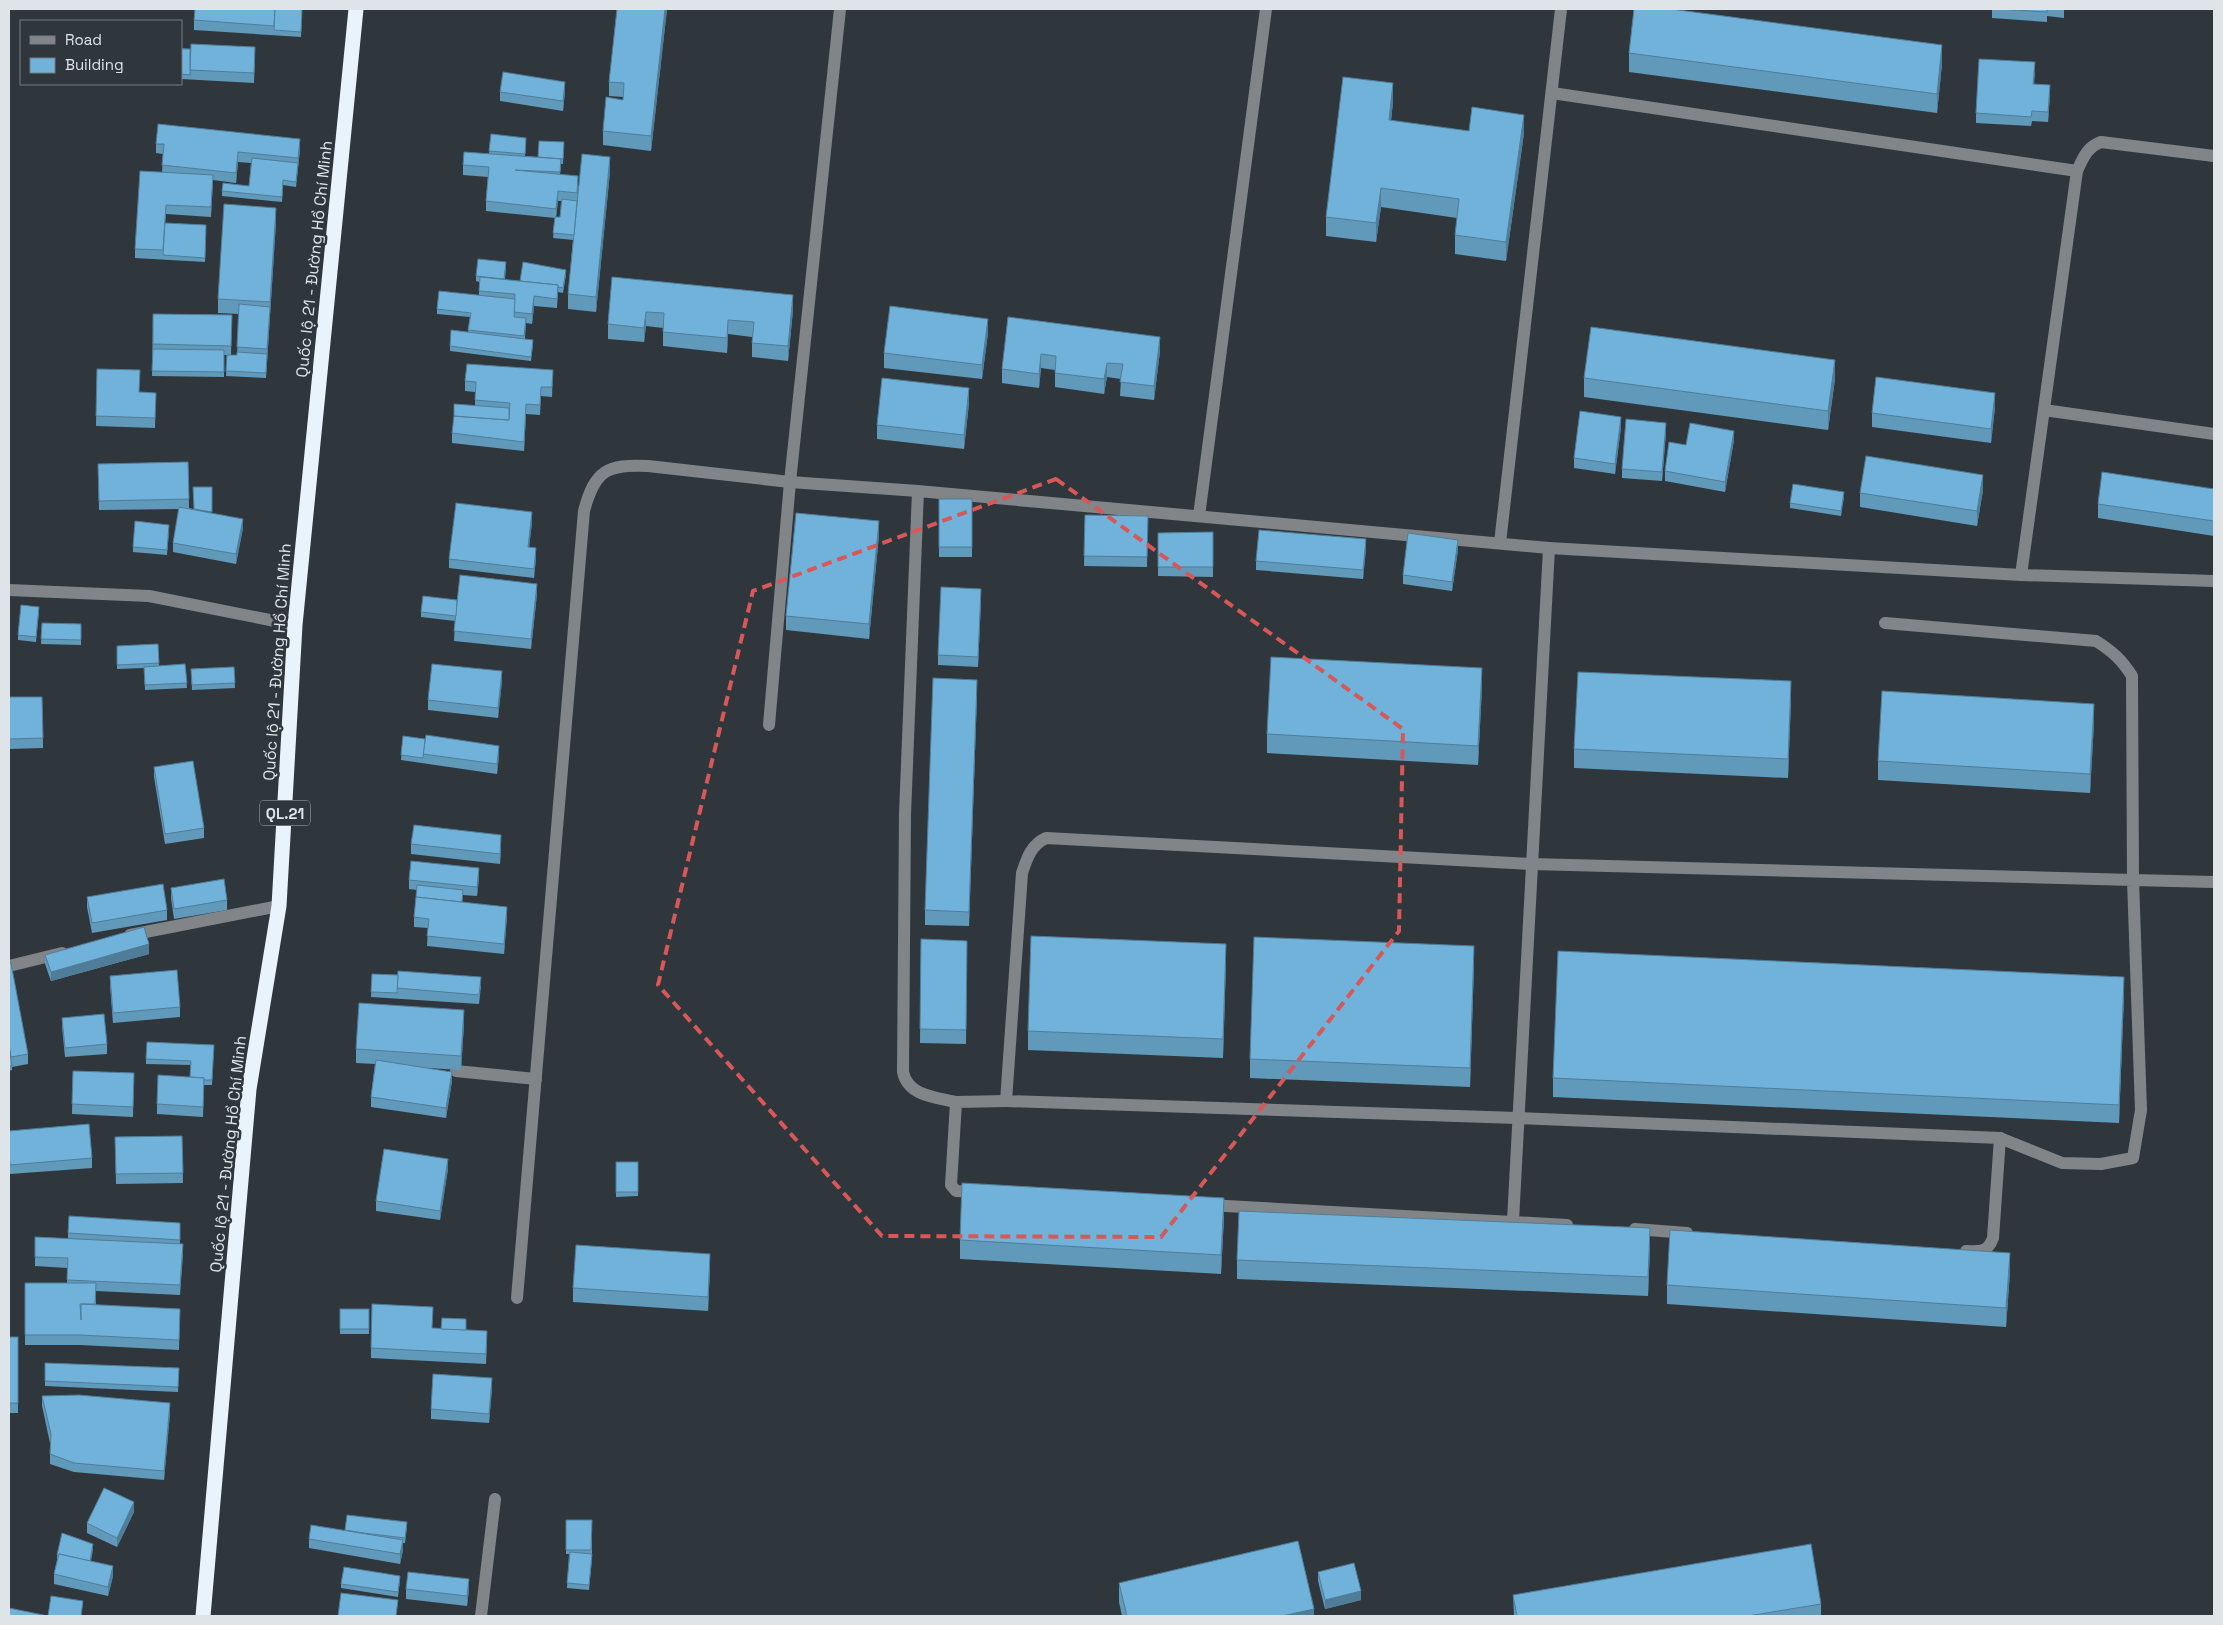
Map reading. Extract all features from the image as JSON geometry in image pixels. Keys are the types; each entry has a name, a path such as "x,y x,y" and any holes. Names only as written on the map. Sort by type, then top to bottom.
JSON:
{"highway":[{"name":"Quốc lộ 21 - Đường Hồ Chí Minh","path":"203,1616 250,1089 279,906 295,624 356,9"}],"street":[{"path":"770,725 790,482 840,9"},
{"path":"1199,516 1266,9"},
{"path":"1500,543 1561,9"},
{"path":"1552,93 2078,171"},
{"path":"2021,575 2078,171 2088,150 2101,142 2214,156"},
{"path":"2044,410 2214,434"},
{"path":"518,1298 584,510 590,489 598,477 610,469 625,465 790,482 918,491 1548,548 2021,575 2214,581"},
{"path":"918,491 905,814 903,1072 904,1080 913,1089 925,1095 956,1102 1006,1101 1517,1118 2000,1138 2062,1163 2101,1164 2134,1158 2141,1110 2133,880 2132,676 2112,650 2096,640 1885,623"},
{"path":"1513,1221 1548,548"},
{"path":"9,590 149,596 295,624"},
{"path":"1006,1101 1022,873 1037,842 1046,838 1531,864 2214,882"},
{"path":"121,937 279,906"},
{"path":"9,966 77,949"},
{"path":"456,1071 536,1079"},
{"path":"956,1102 952,1188 956,1191 995,1193"},
{"path":"1949,1250 1979,1252 1990,1246 1993,1238 2000,1138"},
{"path":"1194,1204 1582,1226"},
{"path":"1622,1228 1701,1234"},
{"path":"481,1616 495,1499"}],"highlighted area":[{"path":"1056,479 1403,729 1399,931 1161,1237 882,1236 658,985 753,591"}],"building":[{"path":"195,9 275,9 274,26 194,20"},
{"path":"275,9 302,9 301,32 274,30"},
{"path":"617,9 665,9 651,136 603,131 606,97 623,100 624,83 609,82"},
{"path":"1634,9 1671,9 1942,45 1937,94 1629,53"},
{"path":"1998,9 2047,9 2047,12"},
{"path":"191,44 255,47 254,73 190,70"},
{"path":"182,49 190,49 190,75 182,74"},
{"path":"1979,59 2035,62 2033,84 2050,85 2048,112 2032,111 2031,117 1976,113"},
{"path":"503,72 565,82 563,101 500,92"},
{"path":"1343,77 1393,83 1389,120 1469,131 1472,107 1524,115 1506,242 1455,235 1459,199 1381,188 1376,223 1326,217"},
{"path":"158,124 300,139 298,158 238,152 236,173 162,165 164,144 156,144"},
{"path":"491,134 526,138 525,154 489,151"},
{"path":"539,141 564,142 563,159 538,157"},
{"path":"464,152 561,159 560,172 515,170 578,176 577,193 558,191 556,209 486,201 489,167 463,165"},
{"path":"582,154 610,157 596,297 568,294"},
{"path":"252,158 298,163 296,182 283,180 282,197 222,191 223,183 249,186"},
{"path":"140,171 213,175 211,207 166,205 163,250 135,249"},
{"path":"562,199 577,201 574,235 553,233 555,217 560,217"},
{"path":"224,204 276,208 270,302 218,299"},
{"path":"165,223 206,225 205,258 163,255"},
{"path":"478,259 506,262 504,279 476,276"},
{"path":"523,262 566,270 563,288 558,287 558,285 520,281"},
{"path":"480,277 558,285 557,299 534,296 532,314 514,312 515,294 479,291"},
{"path":"612,277 793,295 788,346 752,343 754,322 728,320 727,338 663,332 664,313 646,312 644,328 608,324"},
{"path":"439,291 515,299 514,317 526,318 524,336 468,330 471,313 437,309"},
{"path":"239,304 270,307 267,349 237,347"},
{"path":"890,306 988,319 982,365 884,353"},
{"path":"153,314 232,315 231,346 153,344"},
{"path":"1008,317 1160,337 1154,386 1120,382 1123,364 1107,363 1104,379 1055,373 1056,356 1041,354 1039,374 1002,369"},
{"path":"1591,327 1835,360 1828,411 1584,378"},
{"path":"451,330 533,340 531,357 450,346"},
{"path":"153,349 224,350 224,372 152,371"},
{"path":"237,352 267,354 266,373 226,371 227,355 237,355"},
{"path":"467,364 553,370 552,387 541,387 540,405 526,404 524,442 452,433 454,416 509,420 510,403 475,400 476,382 465,381"},
{"path":"97,369 140,370 139,392 156,393 155,418 96,416"},
{"path":"1876,377 1995,393 1991,429 1872,413"},
{"path":"882,378 969,388 964,435 877,425"},
{"path":"454,404 509,408 509,420 454,416"},
{"path":"1580,411 1621,417 1615,464 1574,458"},
{"path":"1626,419 1666,423 1662,472 1622,469"},
{"path":"1690,423 1734,431 1725,482 1665,471 1669,442 1686,445"},
{"path":"1866,456 1983,475 1977,511 1860,493"},
{"path":"188,462 189,499 99,501 98,464"},
{"path":"2102,472 2214,489 2214,521 2098,504"},
{"path":"1793,484 1844,492 1841,511 1790,503"},
{"path":"193,487 212,487 212,512 194,509"},
{"path":"939,499 972,499 972,547 939,547"},
{"path":"456,503 532,512 528,547 536,548 534,569 449,559"},
{"path":"179,507 243,519 236,554 173,543"},
{"path":"796,513 879,521 869,624 786,616"},
{"path":"1085,515 1148,516 1147,557 1084,556"},
{"path":"135,521 169,525 167,550 133,547"},
{"path":"1259,530 1366,539 1363,570 1256,561"},
{"path":"1213,532 1213,567 1158,567 1158,533"},
{"path":"1408,533 1458,540 1452,582 1403,575"},
{"path":"460,575 537,584 531,639 454,631"},
{"path":"941,587 981,589 978,657 938,655"},
{"path":"423,596 457,600 456,616 421,612"},
{"path":"21,605 39,607 36,637 18,635"},
{"path":"42,623 81,624 81,640 41,639"},
{"path":"158,644 159,663 117,665 117,646"},
{"path":"1271,657 1482,668 1478,746 1267,734"},
{"path":"185,664 187,683 145,685 144,667"},
{"path":"432,664 502,671 498,708 428,700"},
{"path":"234,667 235,683 192,685 191,669"},
{"path":"1578,672 1791,681 1788,759 1574,749"},
{"path":"933,678 977,680 969,912 925,910"},
{"path":"1882,691 2094,704 2090,774 1878,761"},
{"path":"9,697 42,697 43,738 9,739"},
{"path":"426,735 499,746 497,764 423,754"},
{"path":"403,736 425,739 423,758 401,755"},
{"path":"193,761 204,828 165,834 154,767"},
{"path":"414,825 501,835 500,854 411,844"},
{"path":"411,861 479,868 477,887 409,880"},
{"path":"224,879 227,900 174,909 171,888"},
{"path":"163,884 167,910 92,923 87,897"},
{"path":"417,885 463,890 462,902 416,897"},
{"path":"416,897 507,907 504,944 427,936 429,919 414,917"},
{"path":"144,927 149,944 51,972 45,955"},
{"path":"1031,936 1226,944 1223,1039 1028,1031"},
{"path":"1254,937 1474,946 1470,1068 1250,1059"},
{"path":"921,939 967,941 966,1030 920,1029"},
{"path":"1558,951 2124,977 2119,1105 1553,1078"},
{"path":"9,963 11,963 28,1054 11,1057 9,1044"},
{"path":"177,970 180,1007 113,1013 110,976"},
{"path":"398,971 481,977 479,995 397,988"},
{"path":"372,974 398,975 397,993 371,992"},
{"path":"359,1003 464,1010 461,1056 356,1049"},
{"path":"104,1014 107,1044 65,1048 62,1018"},
{"path":"147,1042 214,1045 212,1080 190,1077 191,1061 146,1059"},
{"path":"9,1047 12,1066 9,1066"},
{"path":"376,1060 452,1072 446,1108 371,1097"},
{"path":"73,1071 134,1073 133,1107 72,1104"},
{"path":"158,1075 204,1078 203,1107 157,1104"},
{"path":"89,1124 92,1158 10,1165 9,1131"},
{"path":"182,1136 183,1173 116,1174 115,1137"},
{"path":"384,1149 448,1159 440,1211 376,1201"},
{"path":"616,1162 638,1162 638,1192 616,1192"},
{"path":"962,1183 1224,1198 1221,1255 960,1240"},
{"path":"1239,1211 1650,1228 1648,1277 1237,1260"},
{"path":"69,1216 180,1223 180,1240 68,1233"},
{"path":"1670,1230 2010,1253 2006,1308 1667,1285"},
{"path":"35,1237 183,1244 180,1285 67,1280 68,1258 35,1257"},
{"path":"576,1245 710,1254 708,1297 573,1288"},
{"path":"25,1283 96,1283 95,1304 81,1304 180,1309 179,1340 80,1335 25,1335"},
{"path":"372,1304 433,1307 432,1328 487,1331 486,1354 371,1348"},
{"path":"340,1309 369,1309 369,1329 340,1329"},
{"path":"442,1318 466,1319 466,1330 441,1329"},
{"path":"9,1337 18,1337 18,1403 9,1403"},
{"path":"45,1363 179,1368 178,1387 45,1381"},
{"path":"433,1374 492,1378 489,1414 431,1409"},
{"path":"79,1395 170,1403 164,1471 74,1463 50,1454 51,1434 42,1396"},
{"path":"104,1488 134,1502 117,1538 87,1523"},
{"path":"347,1515 407,1522 405,1538 345,1530"},
{"path":"566,1520 592,1520 591,1550 566,1550"},
{"path":"311,1525 403,1540 400,1554 309,1539"},
{"path":"62,1533 93,1544 90,1561 57,1555"},
{"path":"1298,1541 1314,1609 1282,1616 1127,1616 1119,1583"},
{"path":"1811,1544 1821,1604 1748,1616 1517,1616 1513,1595"},
{"path":"570,1552 592,1554 589,1585 567,1583"},
{"path":"59,1554 113,1566 108,1587 54,1574"},
{"path":"1354,1563 1361,1591 1325,1600 1318,1572"},
{"path":"344,1567 400,1576 398,1592 341,1584"},
{"path":"408,1572 469,1579 467,1596 406,1589"},
{"path":"341,1593 398,1600 396,1616 338,1616"},
{"path":"51,1596 83,1601 81,1616 48,1616"},
{"path":"9,1608 48,1616 9,1616"}]}
